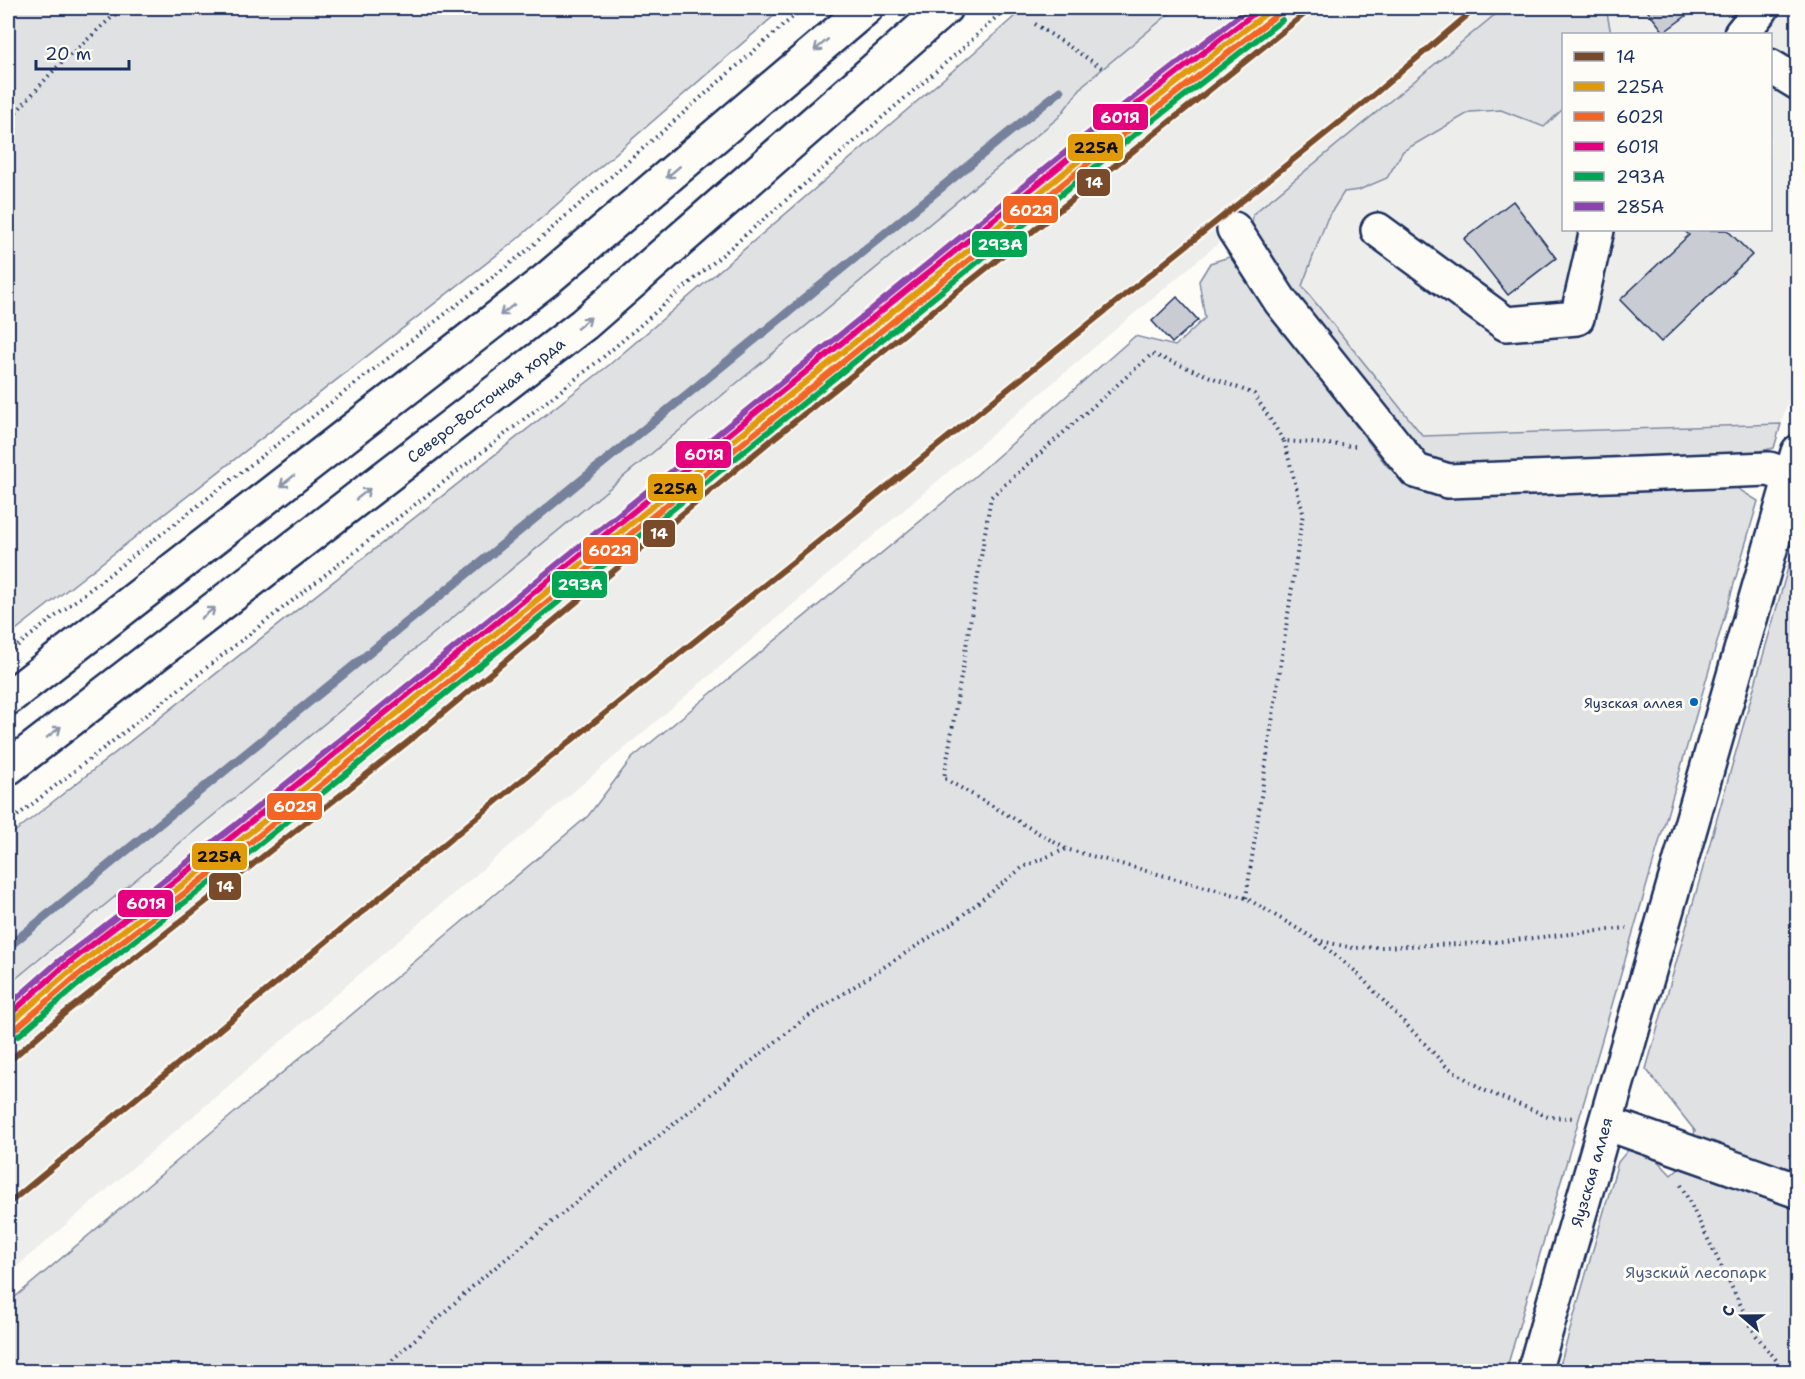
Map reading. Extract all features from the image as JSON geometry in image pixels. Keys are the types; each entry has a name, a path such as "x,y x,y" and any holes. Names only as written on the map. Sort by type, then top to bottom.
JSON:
{"main road":[{"path":"8,698 546,280 866,8"},
{"name":"Северо-Восточная хорда","path":"8,768 584,324 945,8"},
{"path":"1742,33 1762,8"},
{"path":"1772,67 1797,83"},
{"path":"1234,229 1281,302 1416,471 1448,481 1769,469 1794,464"},
{"path":"1378,230 1506,324 1577,318 1597,231"},
{"name":"Яузская аллея","path":"1534,1371 1794,464"},
{"path":"1605,1123 1797,1191"}],"path":[{"path":"8,121 55,69 122,8"},
{"path":"8,653 525,252 803,8"},
{"path":"1035,24 1102,68"},
{"path":"1246,898 1303,513 1284,441 1254,394 1152,354 991,497 944,778 1066,849 1246,898 1315,939 1355,971 1446,1066 1483,1090 1551,1117 1592,1119 1605,1123"},
{"path":"1284,441 1399,449"},
{"path":"379,1371 481,1279 804,1019 955,921 1023,867 1066,849"},
{"path":"1315,939 1353,948 1485,943 1647,927 1660,930"},
{"path":"1660,1143 1755,1334 1786,1371"}],"shaded area":[{"path":"1176,8 1797,8 1798,372 1781,424 1423,436 1301,286 1327,219 1299,176 1123,323 8,1274 8,956"}],"green space":[{"path":"8,8 783,8 516,240 8,636"},
{"path":"1024,8 1176,8 1083,85 1059,117 8,985 8,837 609,365"},
{"path":"1503,8 1606,8 1611,33 1562,33 1562,110 1544,127 1501,110 1470,112 1403,151 1387,178 1359,190 1344,192 1327,219 1302,286 1423,436 1781,424 1774,448 1740,455 1447,464 1420,455 1288,285 1252,223 1253,214"},
{"path":"1229,257 1246,271 1264,306 1387,466 1413,487 1450,497 1737,488 1758,501 1506,1371 8,1372 8,1303 588,816 631,759 974,477 1135,336 1175,346 1205,318 1199,281 1210,263"},
{"name":"Яузский лесопарк","path":"1797,536 1797,1371 1558,1372 1618,1162 1628,1150 1655,1158 1671,1175 1684,1163 1695,1131 1646,1069"}],"building":[{"path":"1645,8 1697,8 1664,32"},
{"path":"1513,201 1556,258 1508,295 1464,239"},
{"path":"1685,231 1728,231 1752,255 1661,342 1620,300 1689,235"},
{"path":"1177,297 1198,320 1172,343 1152,321"}],"waterway":[{"path":"8,947 1060,91"}],"transit line":[{"name":"285А","path":"8,1006 58,962 233,827 1120,108 1249,8"},
{"name":"601Я","path":"8,1016 62,968 237,833 1124,114 1261,8"},
{"name":"225А","path":"8,1025 67,974 242,839 1129,120 1273,8"},
{"name":"14","path":"8,1062 66,1012 409,741 769,442 1312,8"},
{"name":"14","path":"8,1204 516,785 1371,97 1476,8"},
{"name":"602Я","path":"13,1031 72,980 247,845 1134,126 1278,14"},
{"name":"293А","path":"18,1036 76,986 251,851 1138,132 1282,20"}],"place":[{"name":"Яузская аллея","path":"1694,702"}]}
